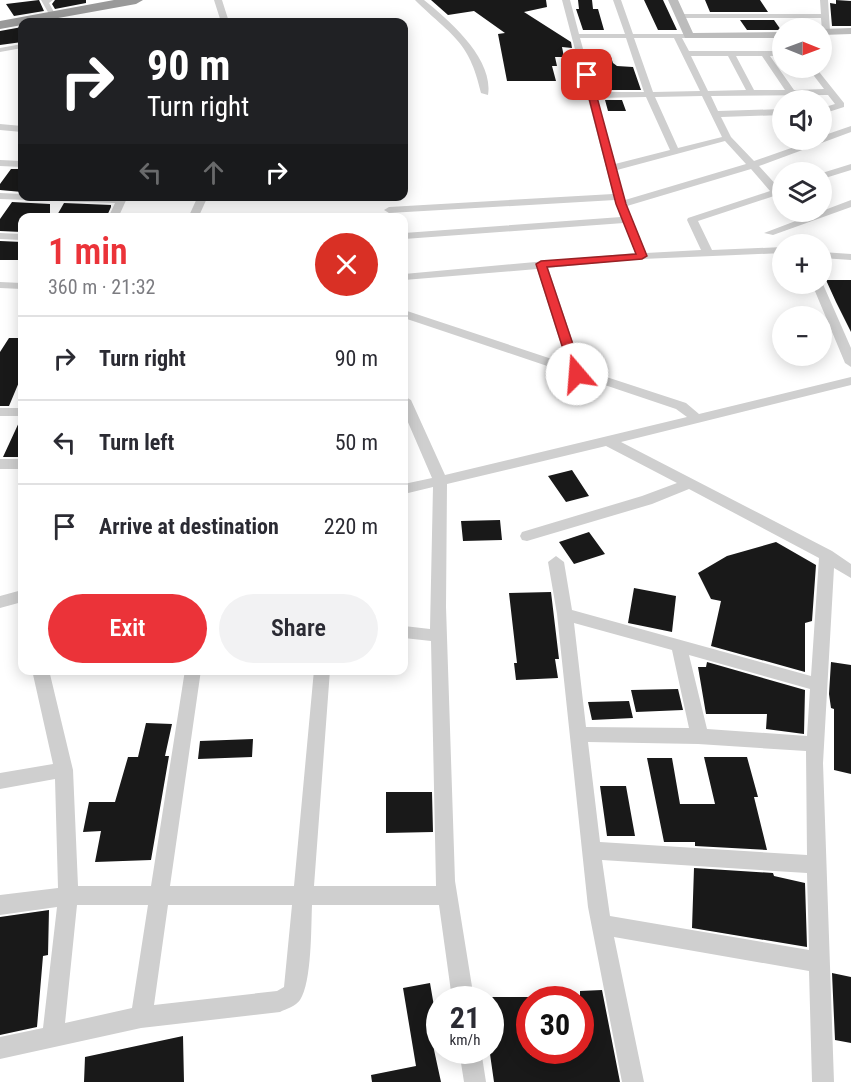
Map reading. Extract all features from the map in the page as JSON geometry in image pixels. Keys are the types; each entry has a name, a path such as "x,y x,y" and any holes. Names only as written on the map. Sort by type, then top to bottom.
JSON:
{"highway":[{"path":"38,18 136,0"},
{"path":"0,20 50,6 108,1"},
{"path":"0,25 18,22"}],"street":[{"path":"218,0 224,18"},
{"path":"419,0 462,34 477,62 485,93"},
{"path":"566,0 620,200 642,256"},
{"path":"617,0 650,95 675,151"},
{"path":"673,0 681,16 685,54 715,114 728,138 751,166 772,183"},
{"path":"681,16 825,16 824,0"},
{"path":"732,8 737,15"},
{"path":"832,31 851,31"},
{"path":"576,36 772,35"},
{"path":"0,50 18,47"},
{"path":"685,54 772,54"},
{"path":"731,54 752,94"},
{"path":"765,54 790,90"},
{"path":"820,78 829,90"},
{"path":"832,93 841,105 851,112"},
{"path":"592,94 772,94"},
{"path":"832,108 851,102"},
{"path":"715,114 772,112"},
{"path":"0,127 18,129"},
{"path":"389,210 620,200 751,166 851,129"},
{"path":"611,168 728,138"},
{"path":"0,163 18,164"},
{"path":"832,174 851,167"},
{"path":"708,253 692,220 772,193"},
{"path":"0,196 18,196"},
{"path":"769,232 851,203"},
{"path":"408,236 627,220"},
{"path":"0,236 18,237"},
{"path":"832,247 851,246"},
{"path":"408,277 642,256 772,251"},
{"path":"832,256 851,257"},
{"path":"541,264 577,374"},
{"path":"0,285 18,286"},
{"path":"822,294 851,363"},
{"path":"408,315 577,374 681,406 697,419"},
{"path":"408,488 851,381"},
{"path":"0,412 18,412"},
{"path":"408,412 440,479 439,636 447,895 460,986"},
{"path":"608,441 827,555 851,572"},
{"path":"0,464 18,464"},
{"path":"527,536 647,500 688,484"},
{"path":"823,1082 815,744 827,555"},
{"path":"556,562 565,614 603,925 633,1082"},
{"path":"0,602 18,598"},
{"path":"565,614 819,685"},
{"path":"408,632 439,636"},
{"path":"679,646 700,736"},
{"path":"41,675 64,770 68,896 53,1037"},
{"path":"141,1017 192,675"},
{"path":"0,1048 141,1017 280,1000 292,994 296,982 322,675"},
{"path":"578,734 700,736 815,744"},
{"path":"0,781 64,770"},
{"path":"593,850 817,865"},
{"path":"0,905 68,896 447,895"},
{"path":"603,925 819,962"},
{"path":"472,1064 475,1082"}],"building":[{"path":"39,0 44,11 14,16 6,4"},
{"path":"55,0 86,0 86,3 55,9 52,4"},
{"path":"431,0 546,0 547,7 524,12 571,42 572,48 562,47 564,57 555,57 557,66 552,66 556,81 507,81 498,34 505,33 474,11 448,15"},
{"path":"578,0 592,0 593,9 598,9 604,30 583,30 576,9 579,9"},
{"path":"644,0 663,0 677,30 658,30"},
{"path":"705,0 760,0 768,12 710,12"},
{"path":"836,0 851,1 851,26 832,26 830,3 836,4"},
{"path":"740,20 772,20 772,30 747,30"},
{"path":"18,28 18,43 0,45 0,31"},
{"path":"596,56 611,57 617,66 633,67 641,90 603,90"},
{"path":"605,100 622,100 626,111 608,111"},
{"path":"11,169 18,169 18,192 0,190 0,184"},
{"path":"12,202 50,204 50,213 18,213 18,232 0,231 0,219"},
{"path":"64,203 111,205 108,213 58,213"},
{"path":"0,241 18,242 18,260 0,260"},
{"path":"832,280 851,280 851,332 832,293"},
{"path":"9,338 18,338 18,385 9,406 0,406 0,352"},
{"path":"18,424 18,457 3,457"},
{"path":"572,470 589,496 566,502 548,476"},
{"path":"500,520 502,540 463,541 461,521"},
{"path":"589,532 605,554 574,564 559,542"},
{"path":"776,542 816,565 812,621 805,623 805,672 711,646 721,601 711,599 698,573 727,556"},
{"path":"634,588 676,596 672,632 628,623"},
{"path":"551,592 559,659 555,659 558,678 516,680 514,663 517,663 509,593"},
{"path":"707,662 805,690 804,734 766,729 767,714 706,714 698,667 706,667"},
{"path":"831,662 851,665 851,774 834,770 834,709 831,708 829,694"},
{"path":"678,689 683,710 636,712 631,690"},
{"path":"629,701 633,718 592,720 588,702"},
{"path":"146,723 172,724 165,756 169,756 151,860 95,862 101,831 83,832 89,802 115,802 128,757 138,757"},
{"path":"253,739 252,757 198,759 200,741"},
{"path":"704,757 747,757 758,797 754,797 767,850 695,846 695,842 664,842 647,758 672,758 680,804 715,804"},
{"path":"600,786 626,786 635,836 607,836"},
{"path":"386,792 432,792 433,832 386,833"},
{"path":"694,868 773,873 774,876 805,883 807,947 692,928"},
{"path":"49,910 48,955 43,956 37,1027 0,1035 0,917"},
{"path":"832,973 851,977 851,1043 835,1040"},
{"path":"430,983 431,986 426,986 426,1064 437,1064 441,1082 372,1082 371,1075 416,1066 403,988"},
{"path":"594,990 602,990 620,1082 494,1082 491,1064 504,1064 504,997 516,997 516,1064 594,1064"},
{"path":"183,1036 184,1082 84,1082 85,1057"}],"route":[{"path":"577,374 541,264 642,256 621,204 587,75"}]}
